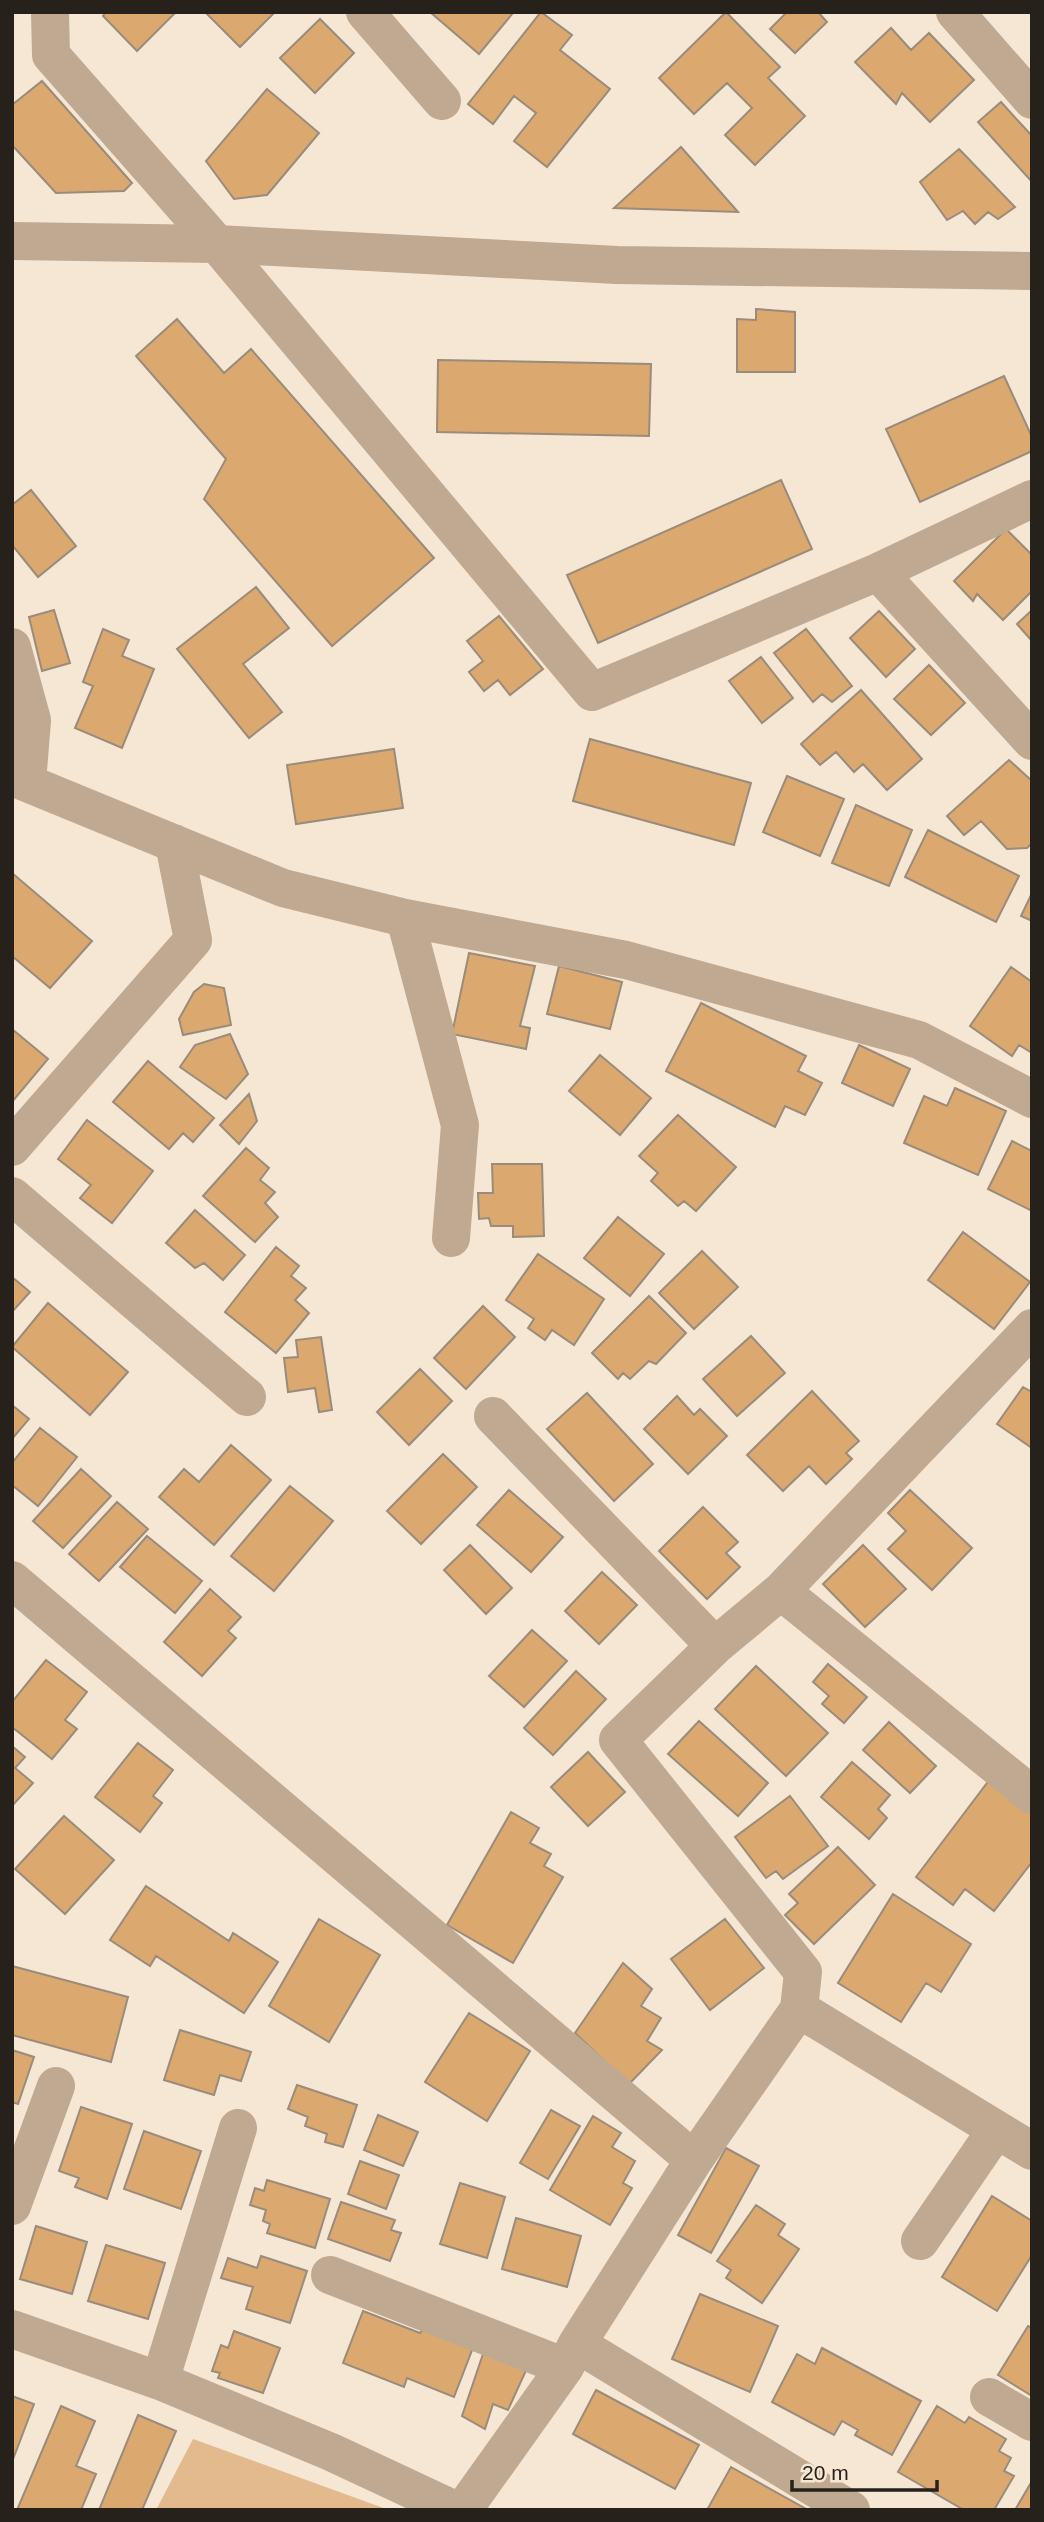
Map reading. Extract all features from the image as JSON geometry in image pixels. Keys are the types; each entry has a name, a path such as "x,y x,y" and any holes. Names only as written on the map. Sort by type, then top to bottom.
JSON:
{"street":[{"path":"51,12 51,55 217,244 592,692 878,572 1032,499"},
{"path":"365,12 442,101"},
{"path":"955,12 1032,100"},
{"path":"12,241 217,244 617,265 1032,271"},
{"path":"878,572 1032,741"},
{"path":"12,647 32,720 20,780 283,888 405,918 626,960 919,1040 1032,1099"},
{"path":"12,1147 193,940 174,843"},
{"path":"405,918 460,1125 451,1238"},
{"path":"12,1195 247,1397"},
{"path":"463,2510 571,2355 694,2160 799,2009 803,1972 618,1740 715,1646 782,1591 1032,1328"},
{"path":"493,1416 715,1646"},
{"path":"12,1580 694,2160"},
{"path":"782,1591 1032,1795"},
{"path":"799,2009 1032,2151"},
{"path":"12,2206 56,2086"},
{"path":"160,2381 238,2128"},
{"path":"920,2241 996,2130"},
{"path":"330,2275 571,2355 850,2510"},
{"path":"12,2329 160,2381 331,2452 455,2510"},
{"path":"989,2397 1032,2422"}],"shaded area":[{"path":"193,2439 389,2510 156,2510"}],"building":[{"path":"106,12 176,12 137,51 103,16"},
{"path":"205,12 275,12 240,47"},
{"path":"430,12 513,12 513,13 479,54"},
{"path":"541,12 572,35 560,50 610,89 547,167 514,141 536,113 514,96 493,124 468,104"},
{"path":"726,12 780,67 768,78 805,116 755,165 725,135 752,108 727,83 694,114 659,78"},
{"path":"787,12 818,12 827,22 795,53 770,29"},
{"path":"320,19 354,53 315,93 280,58"},
{"path":"891,28 911,50 929,33 974,80 930,122 902,93 896,104 855,62"},
{"path":"42,81 132,183 124,191 56,193 12,145 12,105"},
{"path":"267,89 319,133 267,195 234,199 206,161"},
{"path":"1001,102 1032,136 1032,182 978,122"},
{"path":"681,147 738,212 614,208"},
{"path":"959,149 1015,207 998,219 988,212 975,224 963,211 947,220 920,182"},
{"path":"756,309 795,312 795,372 737,372 737,319 756,320"},
{"path":"177,319 224,373 251,349 434,558 332,646 204,499 226,459 136,356"},
{"path":"438,360 651,364 649,436 437,432"},
{"path":"1004,376 1032,437 1032,451 920,502 886,429"},
{"path":"781,480 812,549 598,643 567,575"},
{"path":"31,490 76,546 38,577 12,545 12,505"},
{"path":"1006,529 1032,555 1032,591 1003,620 977,594 973,601 954,581"},
{"path":"256,587 289,628 243,664 282,712 249,738 177,649"},
{"path":"54,610 70,663 42,671 29,617"},
{"path":"1032,610 1032,641 1017,624"},
{"path":"879,611 915,649 886,677 850,638"},
{"path":"499,616 543,669 510,695 498,680 484,691 469,672 483,661 467,641"},
{"path":"103,629 129,640 122,656 154,669 122,748 75,728 93,686 83,682"},
{"path":"806,629 852,686 832,702 822,694 813,702 774,653"},
{"path":"761,657 793,698 762,723 729,681"},
{"path":"929,665 965,703 931,735 894,699"},
{"path":"861,690 922,759 887,790 863,764 854,772 836,752 820,765 801,744"},
{"path":"590,739 751,783 734,845 573,801"},
{"path":"394,749 403,808 296,824 287,765"},
{"path":"1009,760 1032,781 1032,843 1027,848 1007,849 981,821 964,835 947,816"},
{"path":"787,776 844,799 820,856 763,832"},
{"path":"856,805 912,830 889,886 832,863"},
{"path":"928,830 1019,876 996,922 905,877"},
{"path":"12,873 92,941 50,988 12,956"},
{"path":"1032,893 1032,921 1021,916"},
{"path":"469,953 535,966 520,1026 530,1028 526,1049 452,1034"},
{"path":"559,966 622,982 610,1029 547,1014"},
{"path":"1011,967 1032,982 1032,1053 1019,1045 1012,1056 970,1026"},
{"path":"204,984 224,988 231,1025 183,1035 179,1019 194,992"},
{"path":"701,1003 806,1056 798,1071 822,1083 805,1115 785,1106 775,1127 666,1071"},
{"path":"12,1029 48,1059 12,1102"},
{"path":"230,1034 248,1074 226,1099 180,1067 195,1045"},
{"path":"859,1045 910,1069 893,1106 842,1083"},
{"path":"600,1055 651,1098 620,1135 569,1091"},
{"path":"148,1061 214,1118 193,1142 183,1133 169,1149 113,1102"},
{"path":"955,1088 1006,1111 978,1175 904,1143 924,1096 947,1106"},
{"path":"249,1094 257,1121 239,1144 220,1125"},
{"path":"678,1115 736,1167 696,1211 684,1201 678,1206 651,1181 658,1173 639,1156"},
{"path":"87,1120 153,1171 112,1223 80,1198 91,1185 58,1159"},
{"path":"1012,1141 1032,1151 1032,1211 988,1189"},
{"path":"246,1148 269,1168 260,1180 275,1192 265,1203 278,1217 255,1242 203,1196"},
{"path":"492,1164 542,1164 544,1236 513,1237 513,1226 491,1226 489,1218 479,1219 478,1193 493,1193"},
{"path":"195,1210 245,1255 223,1280 204,1263 195,1268 166,1243"},
{"path":"618,1217 664,1254 630,1296 584,1258"},
{"path":"963,1232 1030,1282 994,1329 928,1280"},
{"path":"276,1247 299,1266 291,1276 306,1288 295,1300 309,1313 276,1353 225,1312"},
{"path":"702,1251 738,1287 694,1329 659,1293"},
{"path":"538,1254 604,1299 574,1345 552,1330 545,1340 528,1328 534,1319 506,1300"},
{"path":"12,1277 30,1292 12,1312"},
{"path":"649,1296 686,1333 656,1364 649,1361 630,1379 623,1373 618,1379 592,1353"},
{"path":"48,1303 128,1372 90,1415 12,1347"},
{"path":"483,1306 515,1337 466,1389 434,1358"},
{"path":"751,1336 785,1373 737,1416 703,1379"},
{"path":"321,1337 332,1410 319,1412 315,1388 288,1392 284,1358 298,1357 296,1340"},
{"path":"420,1369 452,1401 409,1445 377,1412"},
{"path":"1023,1387 1032,1392 1032,1448 997,1424"},
{"path":"812,1391 859,1441 846,1453 852,1459 826,1484 809,1466 783,1491 747,1455"},
{"path":"587,1393 653,1464 614,1501 547,1429"},
{"path":"677,1396 694,1415 700,1409 727,1436 688,1474 644,1429"},
{"path":"12,1405 29,1419 12,1439"},
{"path":"40,1428 77,1457 38,1506 12,1485 12,1463"},
{"path":"231,1445 271,1480 214,1545 159,1497 184,1469 199,1482"},
{"path":"443,1454 477,1487 421,1544 387,1511"},
{"path":"81,1469 111,1496 63,1548 33,1521"},
{"path":"290,1486 333,1521 274,1591 231,1556"},
{"path":"509,1490 563,1537 531,1572 477,1525"},
{"path":"910,1490 972,1548 932,1590 888,1549 906,1531 888,1513"},
{"path":"117,1502 148,1529 99,1581 69,1554"},
{"path":"703,1507 738,1542 726,1553 740,1567 707,1599 659,1551"},
{"path":"147,1536 202,1581 175,1613 120,1567"},
{"path":"470,1545 512,1588 486,1614 444,1570"},
{"path":"863,1545 906,1589 865,1627 823,1584"},
{"path":"602,1572 637,1605 599,1644 565,1611"},
{"path":"210,1589 241,1617 228,1631 236,1638 202,1676 164,1642"},
{"path":"532,1630 567,1661 524,1707 489,1676"},
{"path":"46,1660 87,1692 65,1720 77,1729 52,1759 12,1727 12,1702"},
{"path":"828,1664 867,1697 844,1723 822,1704 829,1696 813,1682"},
{"path":"756,1666 828,1733 786,1776 715,1709"},
{"path":"576,1671 606,1699 553,1755 524,1728"},
{"path":"699,1721 768,1783 738,1816 668,1754"},
{"path":"889,1722 936,1766 910,1793 863,1750"},
{"path":"138,1743 173,1770 153,1796 162,1803 140,1832 95,1797"},
{"path":"12,1746 25,1757 15,1768 33,1783 12,1806"},
{"path":"588,1752 625,1792 588,1826 551,1787"},
{"path":"852,1762 890,1795 878,1809 887,1818 869,1839 821,1797"},
{"path":"990,1779 1032,1811 1032,1862 994,1911 965,1889 953,1905 916,1877"},
{"path":"790,1796 828,1846 783,1879 776,1871 766,1878 735,1837"},
{"path":"511,1812 539,1828 530,1843 551,1854 544,1866 563,1877 513,1963 447,1925"},
{"path":"64,1816 114,1860 65,1914 15,1869"},
{"path":"838,1847 875,1885 814,1944 785,1915 798,1903 789,1894"},
{"path":"146,1886 229,1941 233,1933 278,1962 244,2013 156,1956 150,1966 110,1940"},
{"path":"893,1894 971,1944 941,1992 926,1983 901,2022 838,1983"},
{"path":"319,1919 380,1955 329,2042 269,2006"},
{"path":"725,1919 764,1968 710,2010 671,1959"},
{"path":"623,1963 652,1989 641,2006 661,2018 647,2041 662,2050 629,2084 575,2033"},
{"path":"12,1966 128,1997 111,2062 12,2035"},
{"path":"469,2013 530,2051 487,2121 425,2082"},
{"path":"180,2030 251,2052 241,2081 220,2075 214,2095 164,2080"},
{"path":"12,2050 34,2057 18,2104 12,2102"},
{"path":"297,2085 357,2105 343,2147 325,2142 327,2134 305,2126 308,2117 288,2109"},
{"path":"81,2107 132,2124 107,2199 75,2187 79,2178 59,2171"},
{"path":"551,2110 580,2126 548,2179 520,2163"},
{"path":"378,2115 418,2132 403,2166 364,2150"},
{"path":"593,2116 621,2133 612,2147 635,2161 623,2183 632,2188 610,2225 550,2190"},
{"path":"144,2131 201,2151 181,2209 124,2189"},
{"path":"726,2148 759,2166 711,2253 678,2235"},
{"path":"360,2161 399,2175 386,2209 348,2194"},
{"path":"267,2180 330,2199 315,2248 267,2233 270,2224 263,2221 266,2210 250,2205 255,2188 264,2191"},
{"path":"460,2183 505,2197 487,2258 440,2244"},
{"path":"992,2196 1032,2221 1032,2255 997,2311 942,2277"},
{"path":"341,2202 395,2220 391,2230 401,2233 390,2261 328,2239"},
{"path":"756,2205 785,2224 778,2235 799,2249 762,2303 726,2278 731,2270 717,2261"},
{"path":"516,2218 581,2236 567,2287 502,2269"},
{"path":"36,2226 87,2242 72,2294 20,2279"},
{"path":"106,2245 165,2263 148,2319 88,2301"},
{"path":"261,2256 307,2271 290,2323 246,2309 253,2287 221,2278 228,2258 257,2268"},
{"path":"700,2294 778,2326 750,2392 672,2359"},
{"path":"363,2311 420,2333 426,2327 474,2345 454,2397 407,2378 404,2387 343,2363"},
{"path":"1028,2326 1032,2328 1032,2396 998,2375"},
{"path":"234,2331 280,2348 263,2393 218,2378 220,2373 212,2371 221,2345 228,2348"},
{"path":"485,2348 528,2366 508,2410 493,2404 485,2429 462,2416"},
{"path":"822,2348 921,2401 892,2455 855,2435 858,2430 842,2421 834,2435 772,2402 797,2354 815,2364"},
{"path":"596,2390 699,2445 675,2489 573,2434"},
{"path":"12,2396 34,2404 12,2462"},
{"path":"61,2406 95,2421 76,2466 96,2474 81,2510 17,2510"},
{"path":"937,2406 965,2423 969,2417 1006,2439 999,2451 1011,2458 1004,2471 1014,2476 994,2510 964,2510 898,2472"},
{"path":"138,2415 176,2431 142,2510 99,2510"},
{"path":"731,2467 808,2510 707,2510"},
{"path":"1032,2481 1032,2510 1015,2510"}]}
